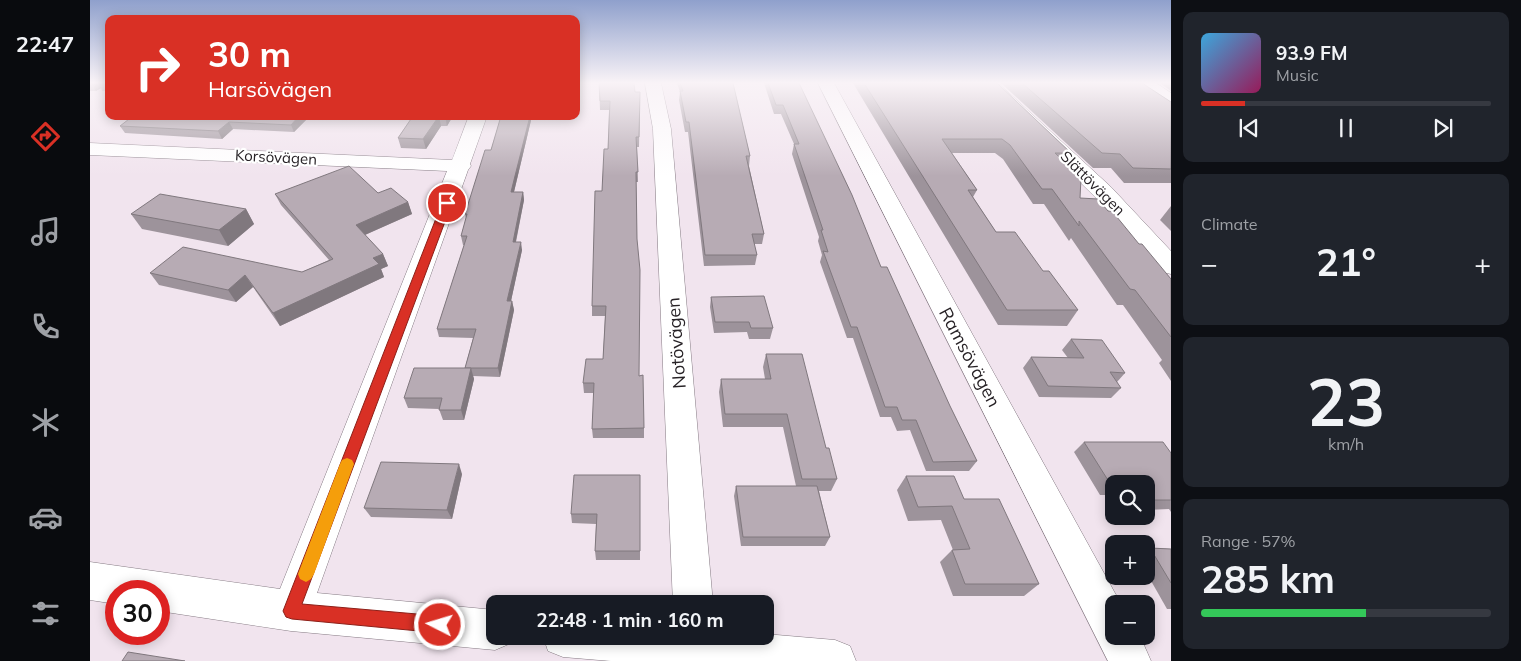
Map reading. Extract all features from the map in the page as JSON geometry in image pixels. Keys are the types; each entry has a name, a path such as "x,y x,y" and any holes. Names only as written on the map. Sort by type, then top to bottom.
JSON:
{"street":[{"name":"Notövägen","path":"659,114 662,129 692,595"},
{"name":"Ramsövägen","path":"842,114 1105,614"},
{"name":"Slättövägen","path":"1021,114 1103,192 1171,266"},
{"path":"292,611 461,166 477,120"},
{"name":"Korsövägen","path":"90,148 461,166"},
{"path":"90,580 292,611 486,629"},
{"path":"718,645 836,661"},
{"path":"1122,645 1130,661"}],"building":[{"path":"609,114 640,114 639,137 636,137 638,172 636,172 637,239 640,270 639,376 643,375 644,428 592,429 594,383 583,383 586,359 603,359 606,306 592,306 595,191 602,191 604,149 608,149"},
{"path":"684,114 740,114 750,156 746,156 764,234 752,234 757,255 705,255 689,122 686,122"},
{"path":"787,114 814,114 852,195 881,267 887,267 977,461 933,462 916,420 902,420 897,407 885,407 857,327 851,327 823,251 828,252 821,230 823,230 794,144 799,144"},
{"path":"883,114 1030,114 1071,153 1055,153 1081,178 1080,198 1098,199 1108,211 1112,211 1171,279 1171,337 1135,290 1130,289 1079,221 1079,226 1052,189 1042,189 1010,145 1002,139 942,139 977,190 968,190 996,232 1015,232 1043,271 1049,271 1078,310 1007,310"},
{"path":"1057,114 1171,114 1171,169 1133,168 1120,154 1102,153"},
{"path":"128,120 295,120 291,125 229,122 218,131 120,126"},
{"path":"410,120 436,120 423,139 398,138"},
{"path":"500,120 529,120 511,192 523,192 513,242 521,242 507,301 512,301 498,368 465,368 476,329 437,329 467,236 461,236 467,214 465,214 485,150 491,150"},
{"path":"349,166 378,193 391,188 408,202 356,225 383,254 373,258 379,264 273,313 245,275 228,290 150,273 183,247 302,272 333,259 275,194"},
{"path":"160,194 246,209 219,230 131,214"},
{"path":"764,296 773,328 751,328 749,322 715,322 711,297"},
{"path":"1071,339 1102,340 1125,373 1110,372 1121,388 1048,386 1031,357 1084,358"},
{"path":"766,354 802,354 826,448 829,448 837,479 802,479 787,414 725,414 721,379 771,379"},
{"path":"414,368 471,368 461,410 439,410 442,398 404,398"},
{"path":"1084,442 1163,442 1171,453 1171,500 1155,500 1155,475 1105,475"},
{"path":"381,462 459,464 447,510 364,508"},
{"path":"574,475 640,475 640,551 595,551 597,514 571,514"},
{"path":"906,476 954,476 964,499 999,499 1039,584 965,584 952,550 970,549 952,506 918,507"},
{"path":"736,486 817,486 830,537 743,537"},
{"path":"1155,548 1171,549 1171,583 1155,556"},
{"path":"128,652 185,661 122,661"}],"slow traffic":[{"path":"306,574 347,464"}],"route":[{"path":"440,625 292,611 447,203"}]}
